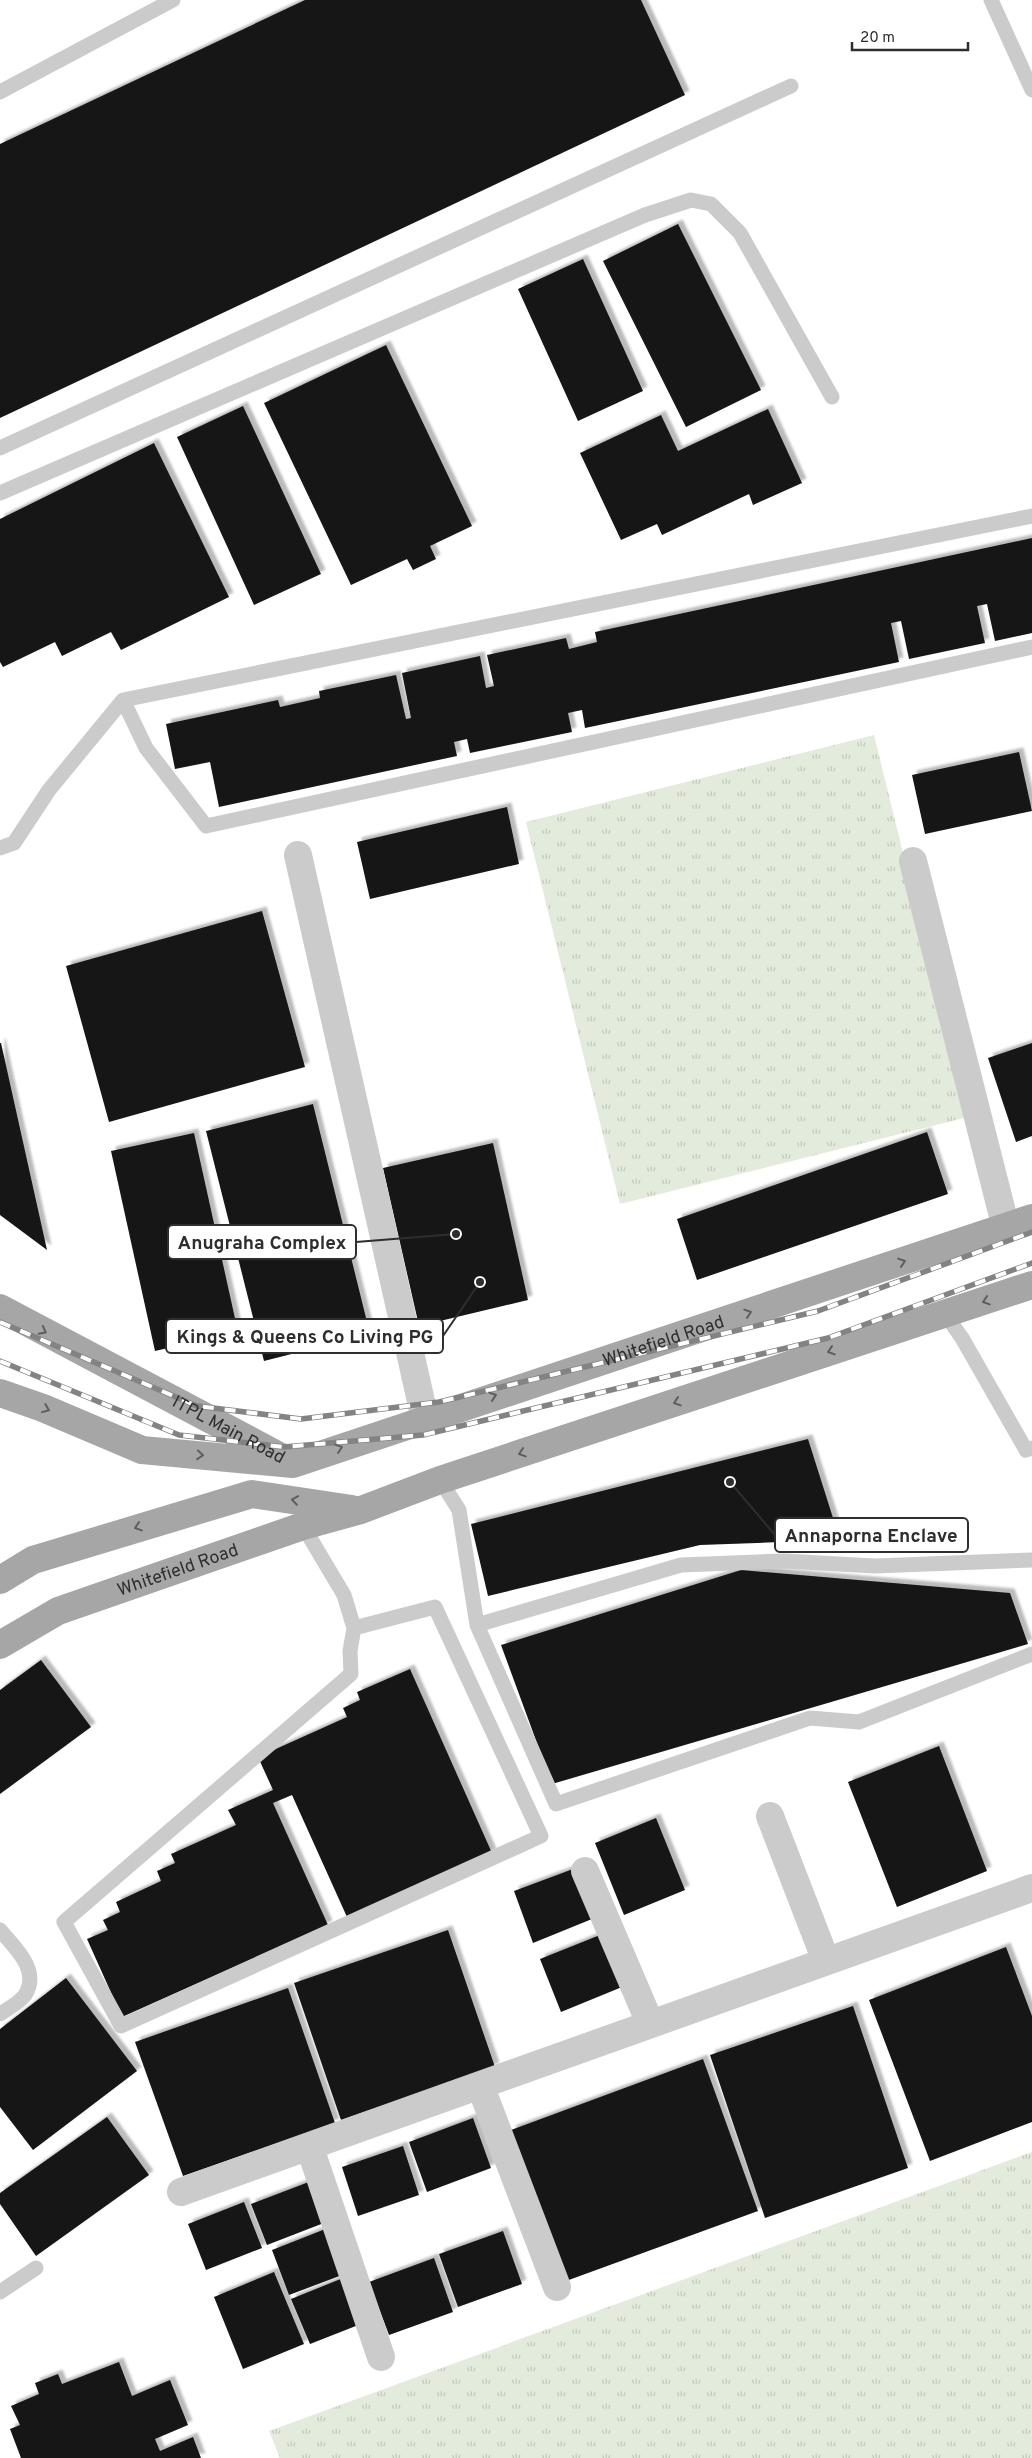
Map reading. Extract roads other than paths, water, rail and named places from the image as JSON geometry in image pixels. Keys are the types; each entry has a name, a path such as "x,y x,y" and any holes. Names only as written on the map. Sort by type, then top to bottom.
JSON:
{"main road":[{"name":"Whitefield Road","path":"293,1464 1032,1218"},
{"name":"Whitefield Road","path":"0,1645 58,1611 304,1526 360,1510 440,1480 1032,1285"},
{"name":"ITPL Main Road","path":"0,1308 293,1464"},
{"name":"ITPL Main Road","path":"0,1394 43,1408 142,1450 293,1464"},
{"name":"Whitefield Road","path":"0,1580 33,1560 252,1494 360,1510"}],"street":[{"path":"298,855 425,1419"},
{"path":"913,861 1006,1228"},
{"path":"770,1816 826,1962"},
{"path":"585,1871 650,2023"},
{"path":"181,2192 310,2148 650,2023 1032,1888"},
{"path":"480,2085 557,2287"},
{"path":"310,2148 381,2357"}],"lane":[{"path":"0,92 173,0"},
{"path":"991,0 1032,90"},
{"path":"0,448 791,86"},
{"path":"0,493 645,215 691,200 711,204 740,233 832,397"},
{"path":"0,848 14,843 49,790 123,700 1032,516"},
{"path":"123,700 146,748 206,826 1032,647"},
{"path":"945,1314 962,1338 1026,1450 1032,1448"},
{"path":"440,1480 459,1510 477,1625 556,1804 810,1718 860,1722 1032,1654"},
{"path":"304,1526 344,1595 354,1628 350,1651 352,1674 64,1922 121,2026 541,1836 435,1607 354,1628"},
{"path":"477,1625 681,1565 784,1561 875,1566 1032,1560"},
{"path":"0,1930 26,1962 31,1975 25,1994 0,2014"},
{"path":"0,2292 36,2268"}],"railway":[{"path":"0,1322 197,1406 301,1419 439,1402 818,1311 1032,1232"},
{"path":"0,1361 179,1435 284,1447 423,1435 828,1338 1032,1263"}],"place":[{"name":"Anugraha Complex","path":"456,1234"},
{"name":"Kings & Queens Co Living PG","path":"480,1282"},
{"name":"Annaporna Enclave","path":"730,1482"}]}
